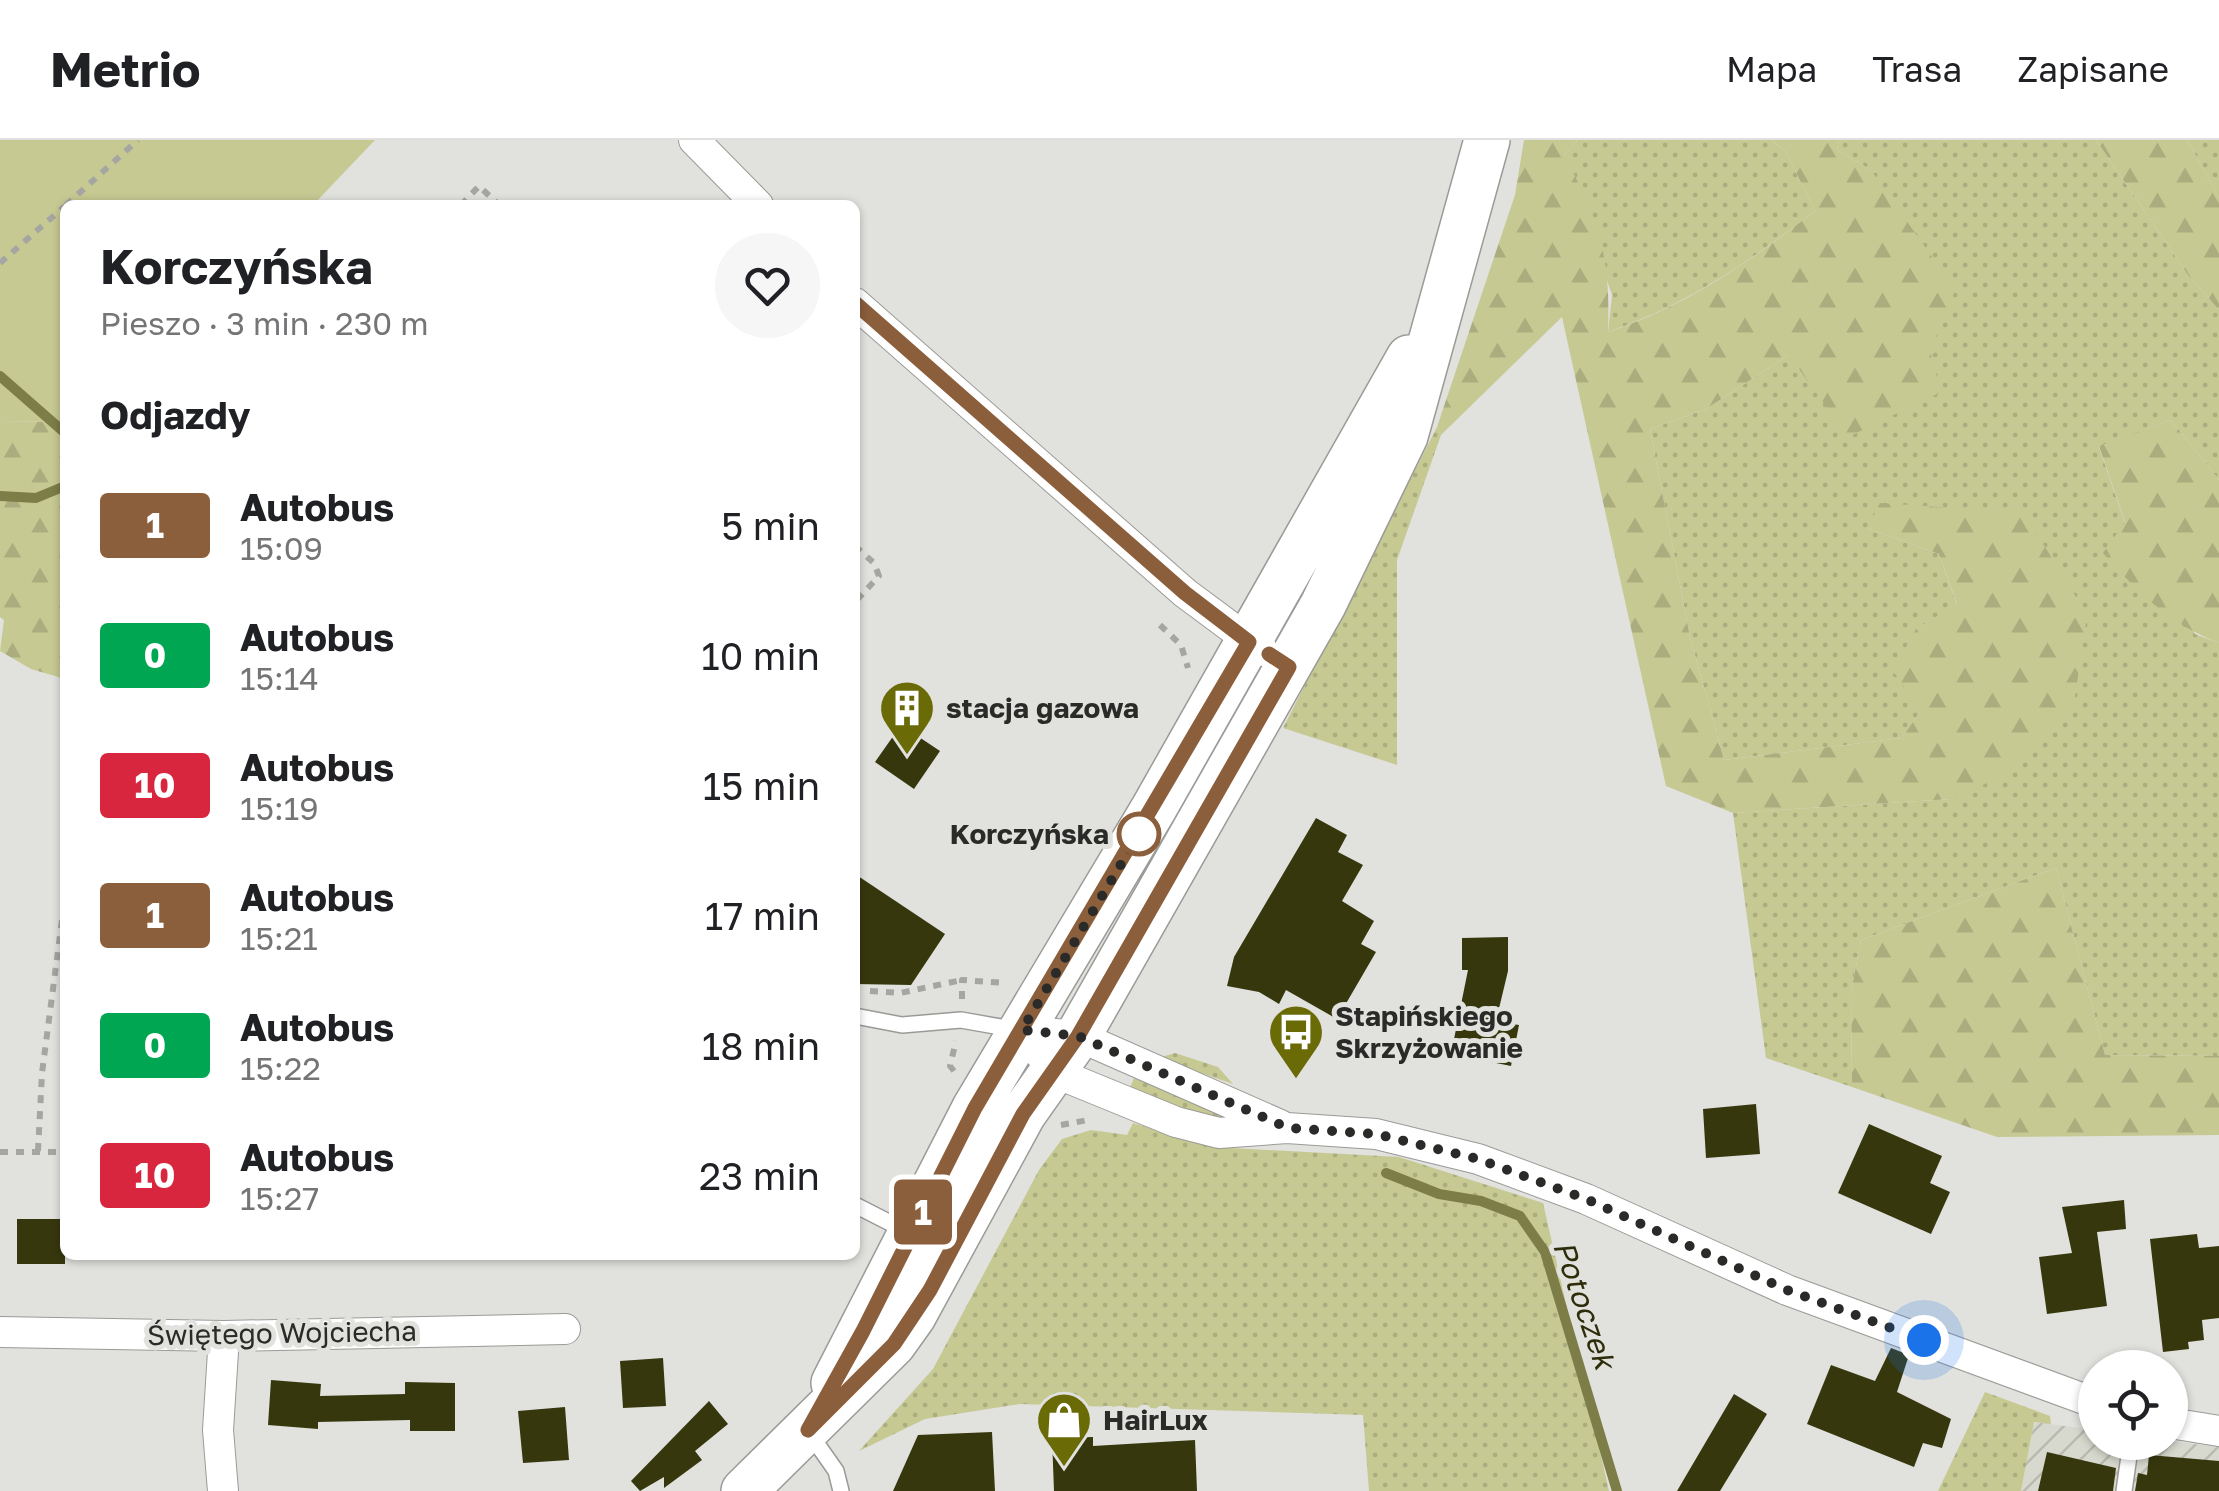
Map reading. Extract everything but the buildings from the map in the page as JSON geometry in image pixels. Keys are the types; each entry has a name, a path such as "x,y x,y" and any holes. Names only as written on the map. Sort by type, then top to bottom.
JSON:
{"main road":[{"path":"744,1491 894,1344 913,1316 1023,1114 1067,1055 1289,667 1404,436 1487,140"},
{"path":"808,1430 975,1108 1249,642 1445,296"}],"street":[{"path":"694,140 753,200"},
{"path":"860,307 1170,580 1249,642 1289,667"},
{"path":"1022,1030 1197,1129 1219,1133 1288,1128 1376,1134 1478,1159 1586,1199 1787,1290 2078,1396"},
{"path":"1067,1055 1288,1128"},
{"name":"Świętego Wojciecha","path":"0,1332 224,1336 565,1329"},
{"path":"223,1491 218,1430 224,1336"},
{"path":"2188,1426 2219,1432"}],"lane":[{"path":"860,1017 902,1026 961,1020 1022,1030"},
{"path":"860,1208 912,1234"},
{"path":"808,1430 836,1471 842,1491"},
{"path":"2124,1491 2129,1460"}],"path":[{"path":"73,200 138,140"},
{"path":"465,200 479,186 494,200"},
{"path":"0,264 60,211"},
{"path":"860,551 874,564 879,576 860,597"},
{"path":"38,1152 42,1073 60,935"},
{"path":"863,991 900,994 962,980"},
{"path":"0,1152 60,1152"}],"shaded area":[{"path":"2034,1422 2078,1428 2078,1460 2188,1460 2188,1443 2219,1447 2219,1491 2021,1491"}],"green space":[{"path":"0,140 375,140 318,200 60,200 60,422 0,421"},
{"path":"1524,140 1578,140 1564,155 1600,240 1607,282 1608,332 1665,309 1717,280 1815,211 1786,152 1771,140 1839,140 1837,150 1871,170 1955,290 1930,351 1941,392 1848,437 1789,355 1706,409 1650,429 1690,637 1724,760 1902,738 1921,710 1893,671 1916,629 1957,604 1939,554 1867,528 1880,503 2024,513 2087,615 2074,703 1996,779 1951,799 1733,813 1666,786 1562,317 1441,435 1437,427 1515,195"},
{"path":"1578,140 1771,140 1786,152 1815,211 1717,280 1665,309 1608,332 1612,295 1564,155"},
{"path":"1839,140 2096,140 2188,275 2219,310 2219,480 2171,420 2099,447 2125,523 2195,634 2219,643 2219,1056 2105,1055 2056,868 1861,940 1851,992 1852,1087 1766,1058 1733,813 1951,799 2024,513 1867,528 1939,554 1957,605 1916,629 1922,709 1902,738 1724,760 1690,637 1650,429 1706,409 1789,355 1871,170 1837,150"},
{"path":"2096,140 2187,140 2219,197 2219,310 2188,275"},
{"path":"2187,140 2219,140 2219,197"},
{"path":"2171,420 2219,480 2219,643 2155,606 2103,553 2125,522 2099,446"},
{"path":"0,421 60,422 60,678 31,669 0,651 4,620 0,617"},
{"path":"1437,427 1441,435 1397,560 1397,765 1283,728"},
{"path":"2056,868 2105,1055 2219,1056 2219,1135 1997,1137 1852,1087 1851,992 1861,940"},
{"path":"1175,1053 1218,1067 1233,1084 1158,1058"},
{"path":"1134,1078 1228,1117 1227,1123 1128,1093"},
{"path":"1133,1123 1212,1147 1399,1157 1543,1203 1609,1491 1369,1491 1363,1415 1020,1404 925,1419 859,1451 933,1369 1039,1170 1062,1139 1091,1130 1127,1135"},
{"path":"1985,1392 2050,1416 2051,1424 2034,1422 2021,1491 1938,1491"}],"waterway":[{"name":"Potoczek","path":"0,376 60,429"},
{"path":"0,496 36,498 60,488"},
{"name":"Potoczek","path":"1386,1173 1439,1194 1481,1201 1520,1216 1545,1252 1617,1491"}],"bus line":[{"name":"1","path":"860,308 1185,593 1249,642 975,1108 863,1331 808,1430 894,1344 930,1290 1023,1114 1056,1073 1289,667 1269,654"}],"place":[{"name":"stacja gazowa","path":"907,757"},
{"name":"Korczyńska","path":"1139,834"},
{"name":"Stapińskiego Skrzyżowanie","path":"1296,1081"},
{"name":"HairLux","path":"1064,1469"}],"route":[{"path":"1139,834 1022,1030 1078,1036 1288,1128 1344,1130 1408,1139 1478,1159 1628,1216 1787,1290 1924,1340"}]}
